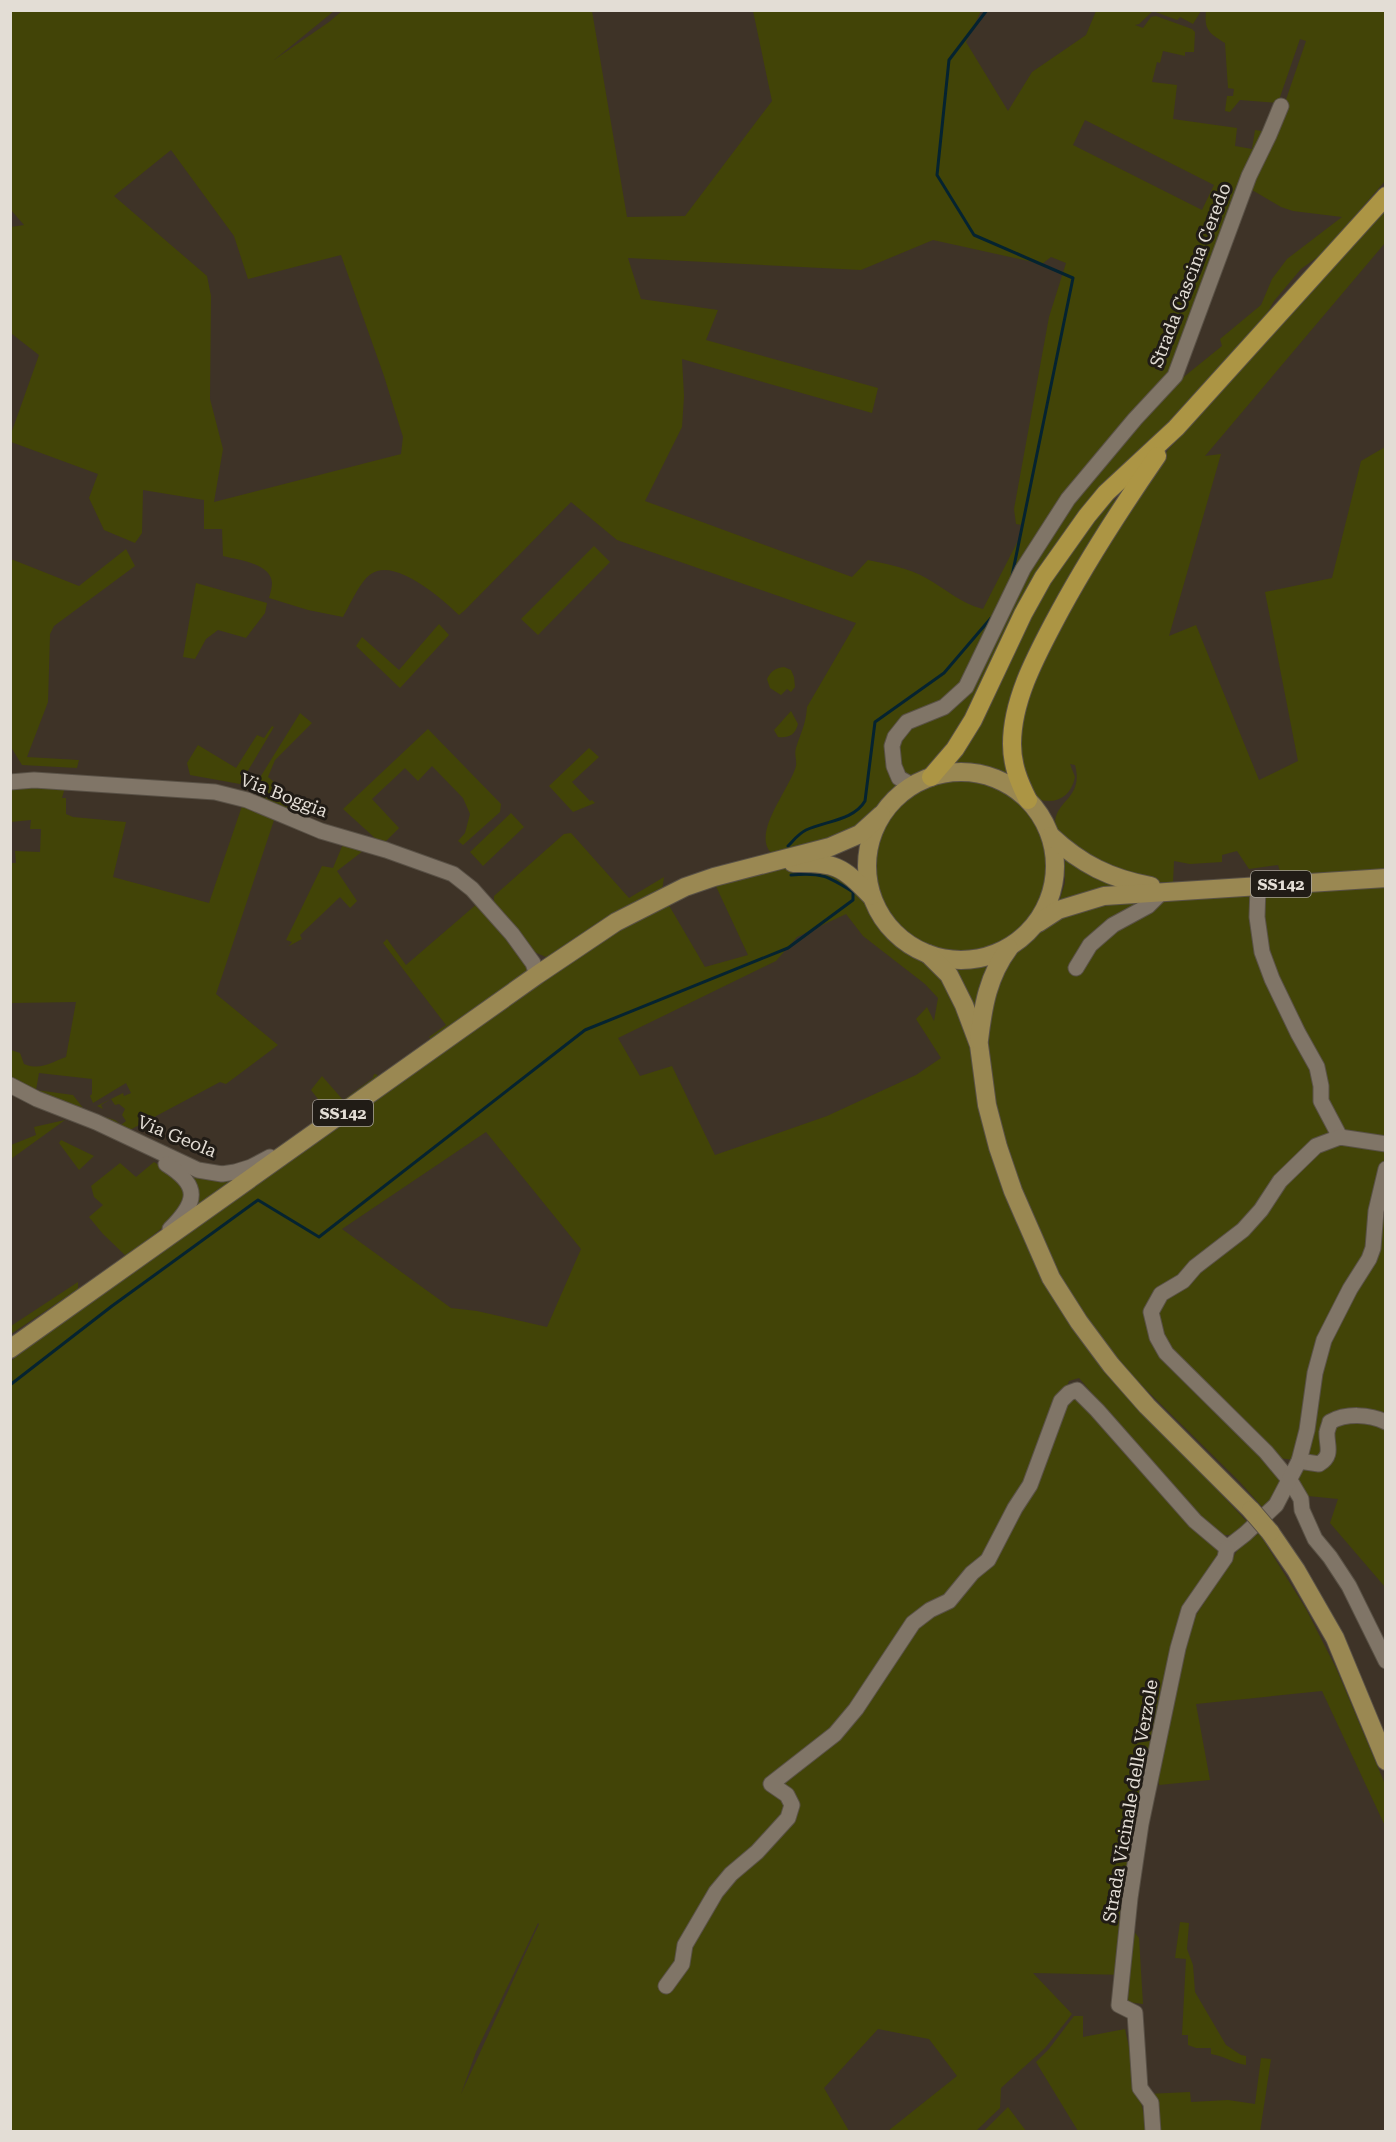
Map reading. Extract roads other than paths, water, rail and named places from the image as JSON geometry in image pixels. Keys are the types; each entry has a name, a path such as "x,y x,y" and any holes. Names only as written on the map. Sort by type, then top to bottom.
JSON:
{"highway":[{"path":"931,777 955,749 973,720 1023,614 1061,550 1106,494 1176,428 1386,196"},
{"path":"1028,800 1016,777 1012,743 1013,726 1031,667 1076,580 1107,529 1176,428"}],"main road":[{"path":"962,772 984,775 1012,786 1028,800 1042,818 1051,836 1055,856 1055,878 1046,909 1034,926 1009,947 991,956 971,960 949,960 910,946 893,932 879,915 871,896 867,876 867,854 872,833 881,815 894,799 912,785 931,777 962,772"},
{"name":"SS142","path":"10,1349 537,975 616,922 660,898 714,877 830,847 860,834 881,815"},
{"name":"SS142","path":"1051,836 1086,864 1107,875 1169,891"},
{"name":"SS142","path":"749,867 794,863 834,866 849,873 871,896"},
{"name":"SS142","path":"1034,926 1058,910 1104,896 1386,878"},
{"path":"979,1045 983,1005 990,982 999,961 1009,947"},
{"path":"928,954 949,975 964,1005 979,1045 987,1105 998,1147 1013,1191 1051,1278 1079,1322 1111,1365 1147,1406 1270,1532 1296,1570 1335,1638 1386,1761"}],"street":[{"name":"Strada Cascina Ceredo","path":"912,785 899,778 894,766 892,755 895,737 907,723 944,707 966,687 1023,569 1068,499 1129,426 1175,376 1241,195 1281,106"},
{"name":"Via Boggia","path":"10,782 34,780 231,795 321,831 386,850 453,874 472,889 535,956 555,963"},
{"path":"1258,886 1257,916 1262,952 1272,980 1317,1067 1321,1101 1340,1137"},
{"path":"1076,968 1090,945 1113,925 1148,906 1169,891"},
{"name":"Via Boggia","path":"512,934 533,963 537,975"},
{"name":"Via Geola","path":"10,1085 198,1170 222,1174 251,1167 317,1131"},
{"name":"Via Geola","path":"121,1135 181,1173 188,1180 191,1190 189,1208 148,1251"},
{"path":"1386,1144 1340,1137 1316,1146 1280,1180 1261,1210 1243,1230 1195,1267 1183,1281 1161,1293 1151,1312 1157,1337 1166,1353 1266,1452 1289,1480 1301,1499 1302,1510 1315,1539 1349,1586 1386,1661"},
{"path":"666,1986 682,1964 685,1945 716,1892 731,1874 758,1852 788,1818 792,1805 787,1795 771,1784 835,1734 856,1709 913,1623 930,1610 949,1601 972,1573 988,1560 1015,1508 1030,1485 1061,1401 1069,1393 1077,1390 1195,1521 1227,1548 1276,1504 1299,1461 1307,1430 1315,1373 1324,1340 1350,1289 1370,1259 1376,1211 1386,1169"},
{"path":"1299,1461 1319,1464 1325,1460 1330,1450 1327,1431 1330,1422 1339,1417 1350,1415 1386,1422"},
{"name":"Strada Vicinale delle Verzole","path":"1153,2132 1151,2103 1140,2088 1135,2013 1119,2005 1129,1908 1141,1824 1178,1648 1189,1610 1225,1558 1227,1548"}],"waterway":[{"path":"987,10 949,60 937,175 974,235 1073,278 1012,576"},
{"path":"788,846 806,830 847,816 860,807 865,801 875,722 944,673 991,618"},
{"path":"10,1385 112,1306 258,1200 319,1237 585,1030 788,948 853,900 853,892 824,876 791,875"}]}
